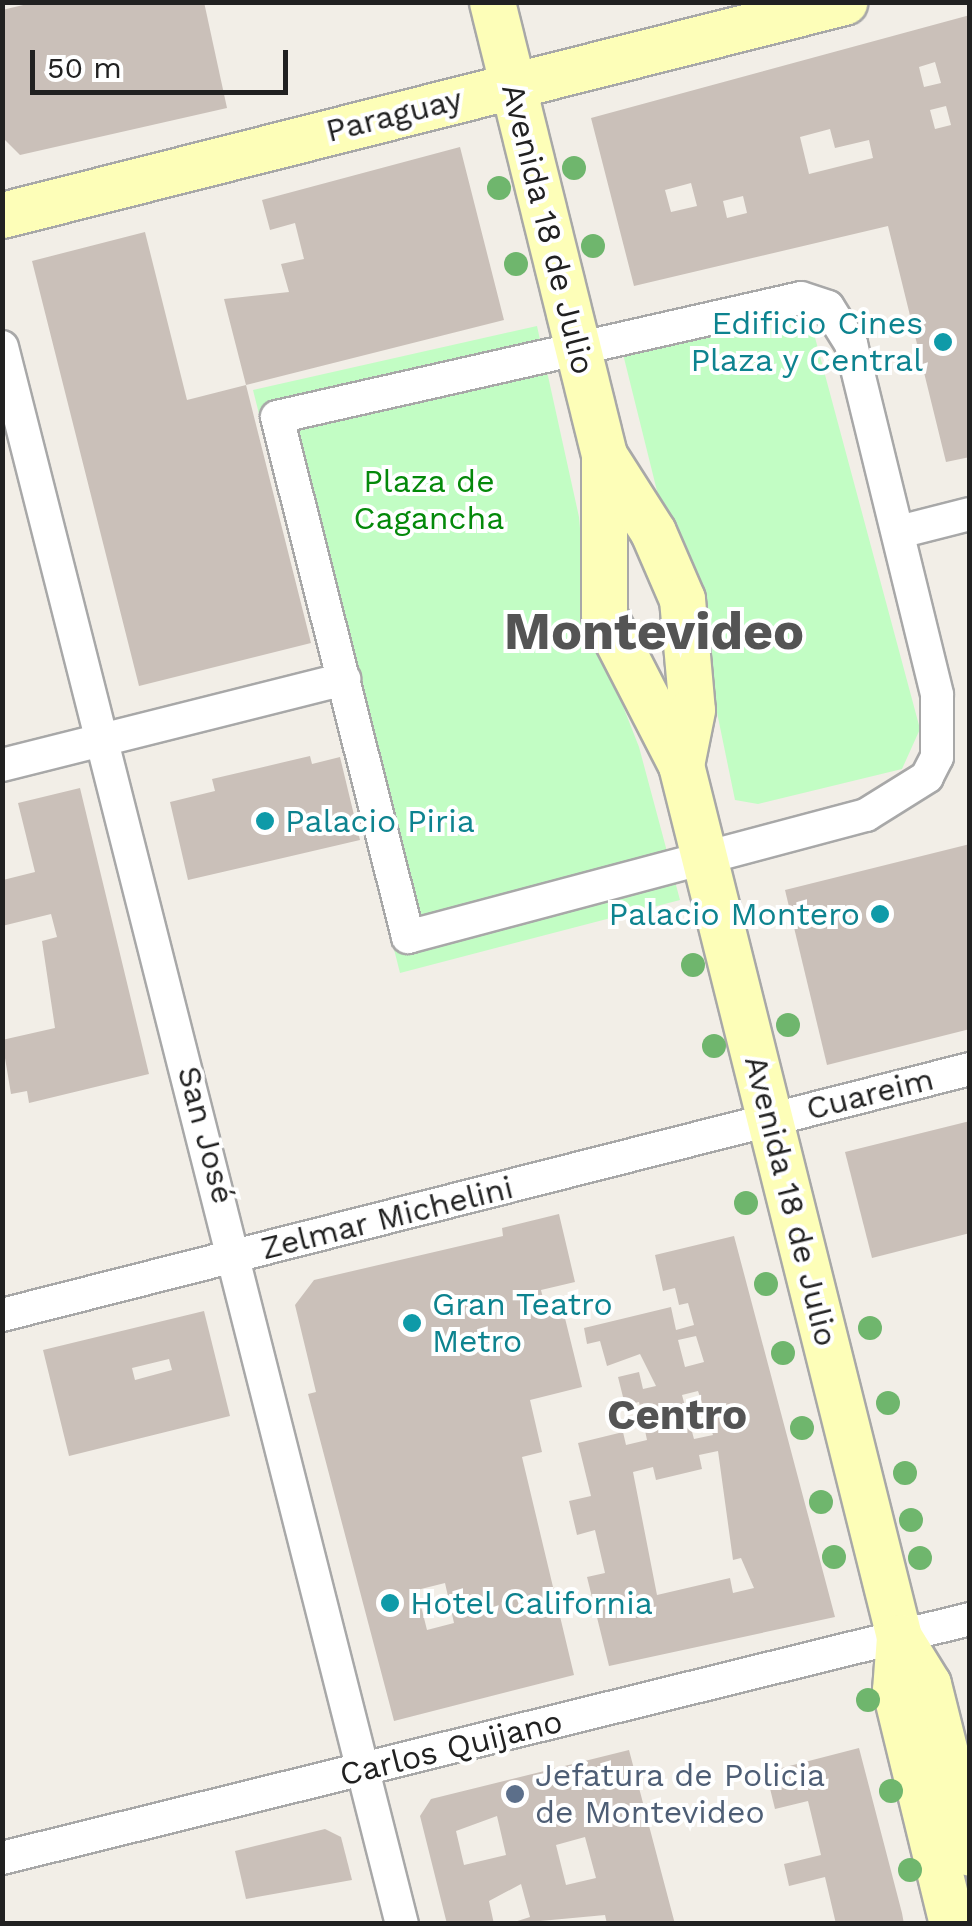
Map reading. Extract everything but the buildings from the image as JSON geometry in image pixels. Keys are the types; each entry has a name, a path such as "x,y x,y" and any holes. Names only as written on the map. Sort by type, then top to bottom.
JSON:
{"main road":[{"name":"Avenida 18 de Julio","path":"492,2 604,456 604,615 681,765 899,1637 928,1684 970,1854"},
{"name":"Paraguay","path":"2,215 844,2"},
{"name":"Avenida 18 de Julio","path":"604,456 654,532 682,599 692,710 681,765"},
{"name":"Avenida 18 de Julio","path":"899,1637 895,1690 952,1924"}],"street":[{"path":"801,298 828,307 851,344 899,532 938,695 939,743 927,777 866,815 408,936 277,418 577,346 801,298"},
{"name":"San José","path":"2,347 238,1256 402,1924"},
{"path":"899,532 970,514"},
{"path":"2,765 344,679"},
{"name":"Cuareim","path":"771,1119 970,1070"},
{"name":"Zelmar Michelini","path":"2,1314 771,1119"},
{"name":"Carlos Quijano","path":"2,1858 970,1619"}],"green space":[{"path":"789,314 813,330 920,729 902,769 758,804 735,800 684,552 658,495 623,354"},
{"name":"Plaza de Cagancha","path":"537,326 579,517 588,617 639,747 680,900 400,973 253,390"}],"place":[{"name":"Edificio Cines Plaza y Central","path":"943,342"},
{"name":"Palacio Piria","path":"265,821"},
{"name":"Palacio Montero","path":"880,914"},
{"name":"Gran Teatro Metro","path":"412,1323"},
{"name":"Hotel California","path":"390,1603"},
{"name":"Jefatura de Policia de Montevideo","path":"515,1794"}],"district":[{"name":"Montevideo","path":"654,632"},
{"name":"Centro","path":"677,1415"}]}
